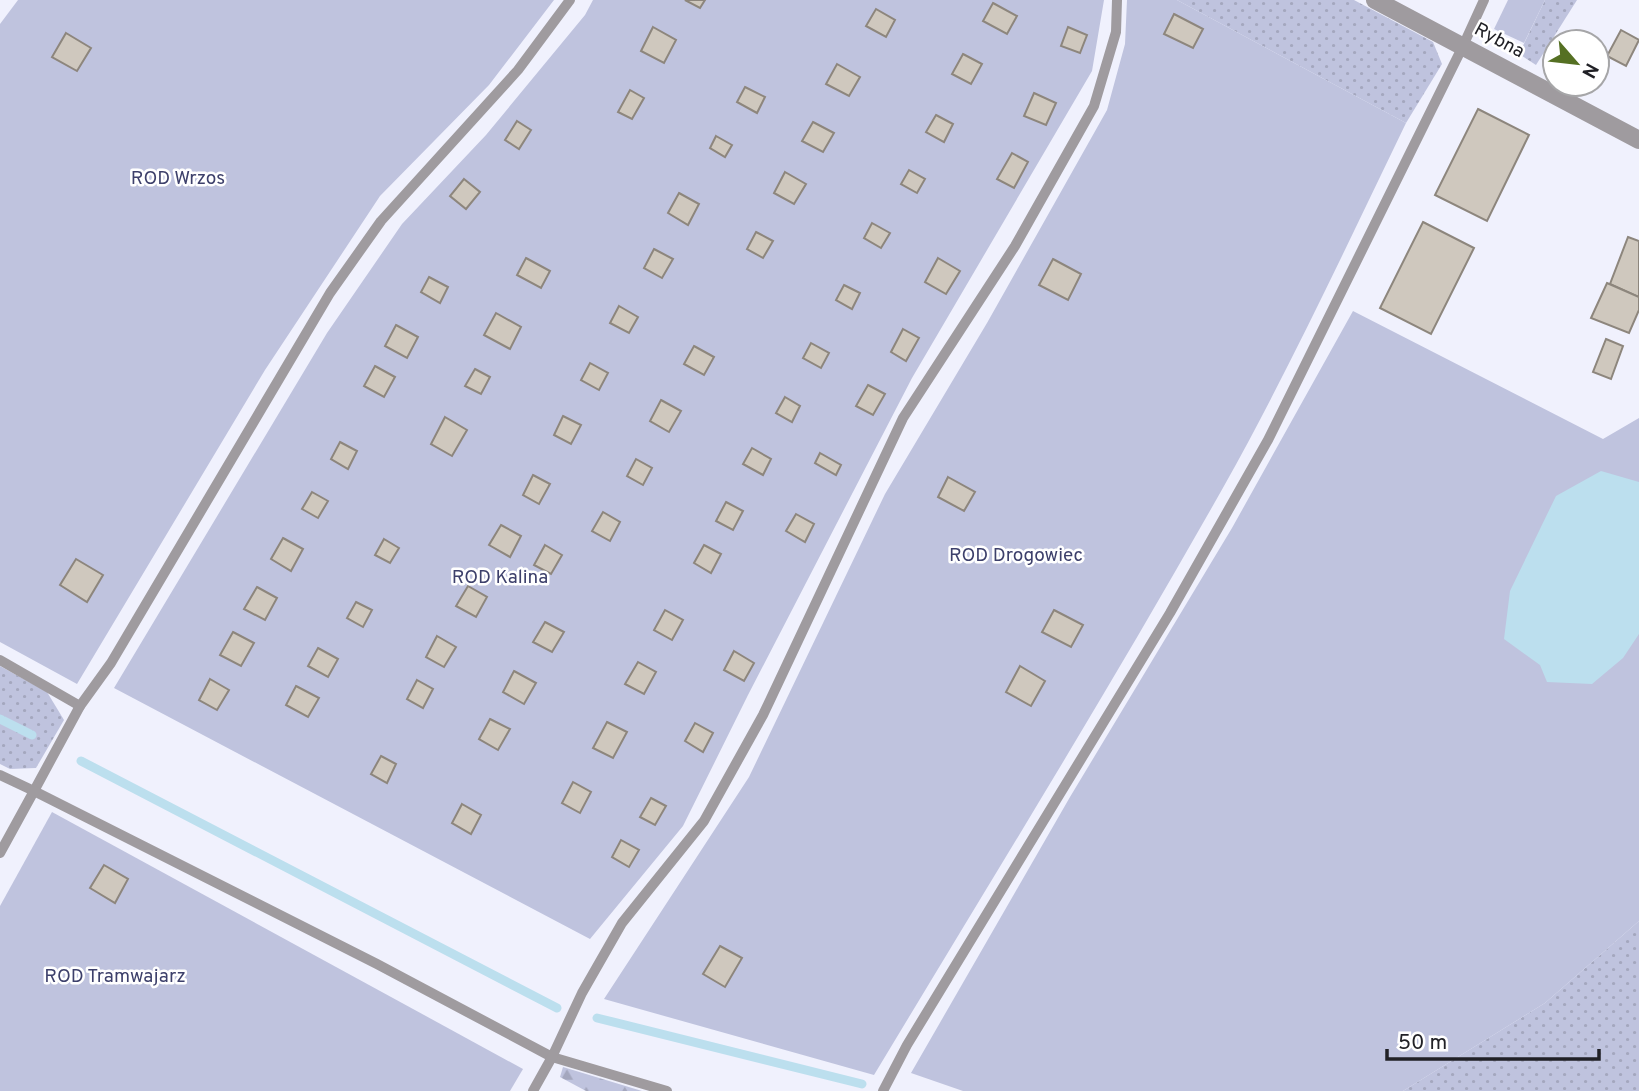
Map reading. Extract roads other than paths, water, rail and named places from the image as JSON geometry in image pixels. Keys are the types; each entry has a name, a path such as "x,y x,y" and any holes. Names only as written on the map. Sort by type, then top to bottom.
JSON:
{"street":[{"name":"Rybna","path":"1375,0 1639,140"}],"lane":[{"path":"0,853 80,706 111,663 330,293 382,221 518,70 570,0"},
{"path":"533,1091 582,993 622,923 704,821 763,715 903,418 1015,246 1094,106 1116,32 1117,0"},
{"path":"883,1091 907,1045 1170,613 1268,440 1484,0"},
{"path":"0,660 80,706"},
{"path":"0,775 377,964 552,1057 667,1091"}],"waterway":[{"path":"0,719 32,735"},
{"path":"81,761 557,1008"},
{"path":"597,1018 862,1084"}],"park label":[{"name":"ROD Wrzos","path":"178,179"},
{"name":"ROD Drogowiec","path":"1016,556"},
{"name":"ROD Kalina","path":"500,578"},
{"name":"ROD Tramwajarz","path":"115,977"}]}
